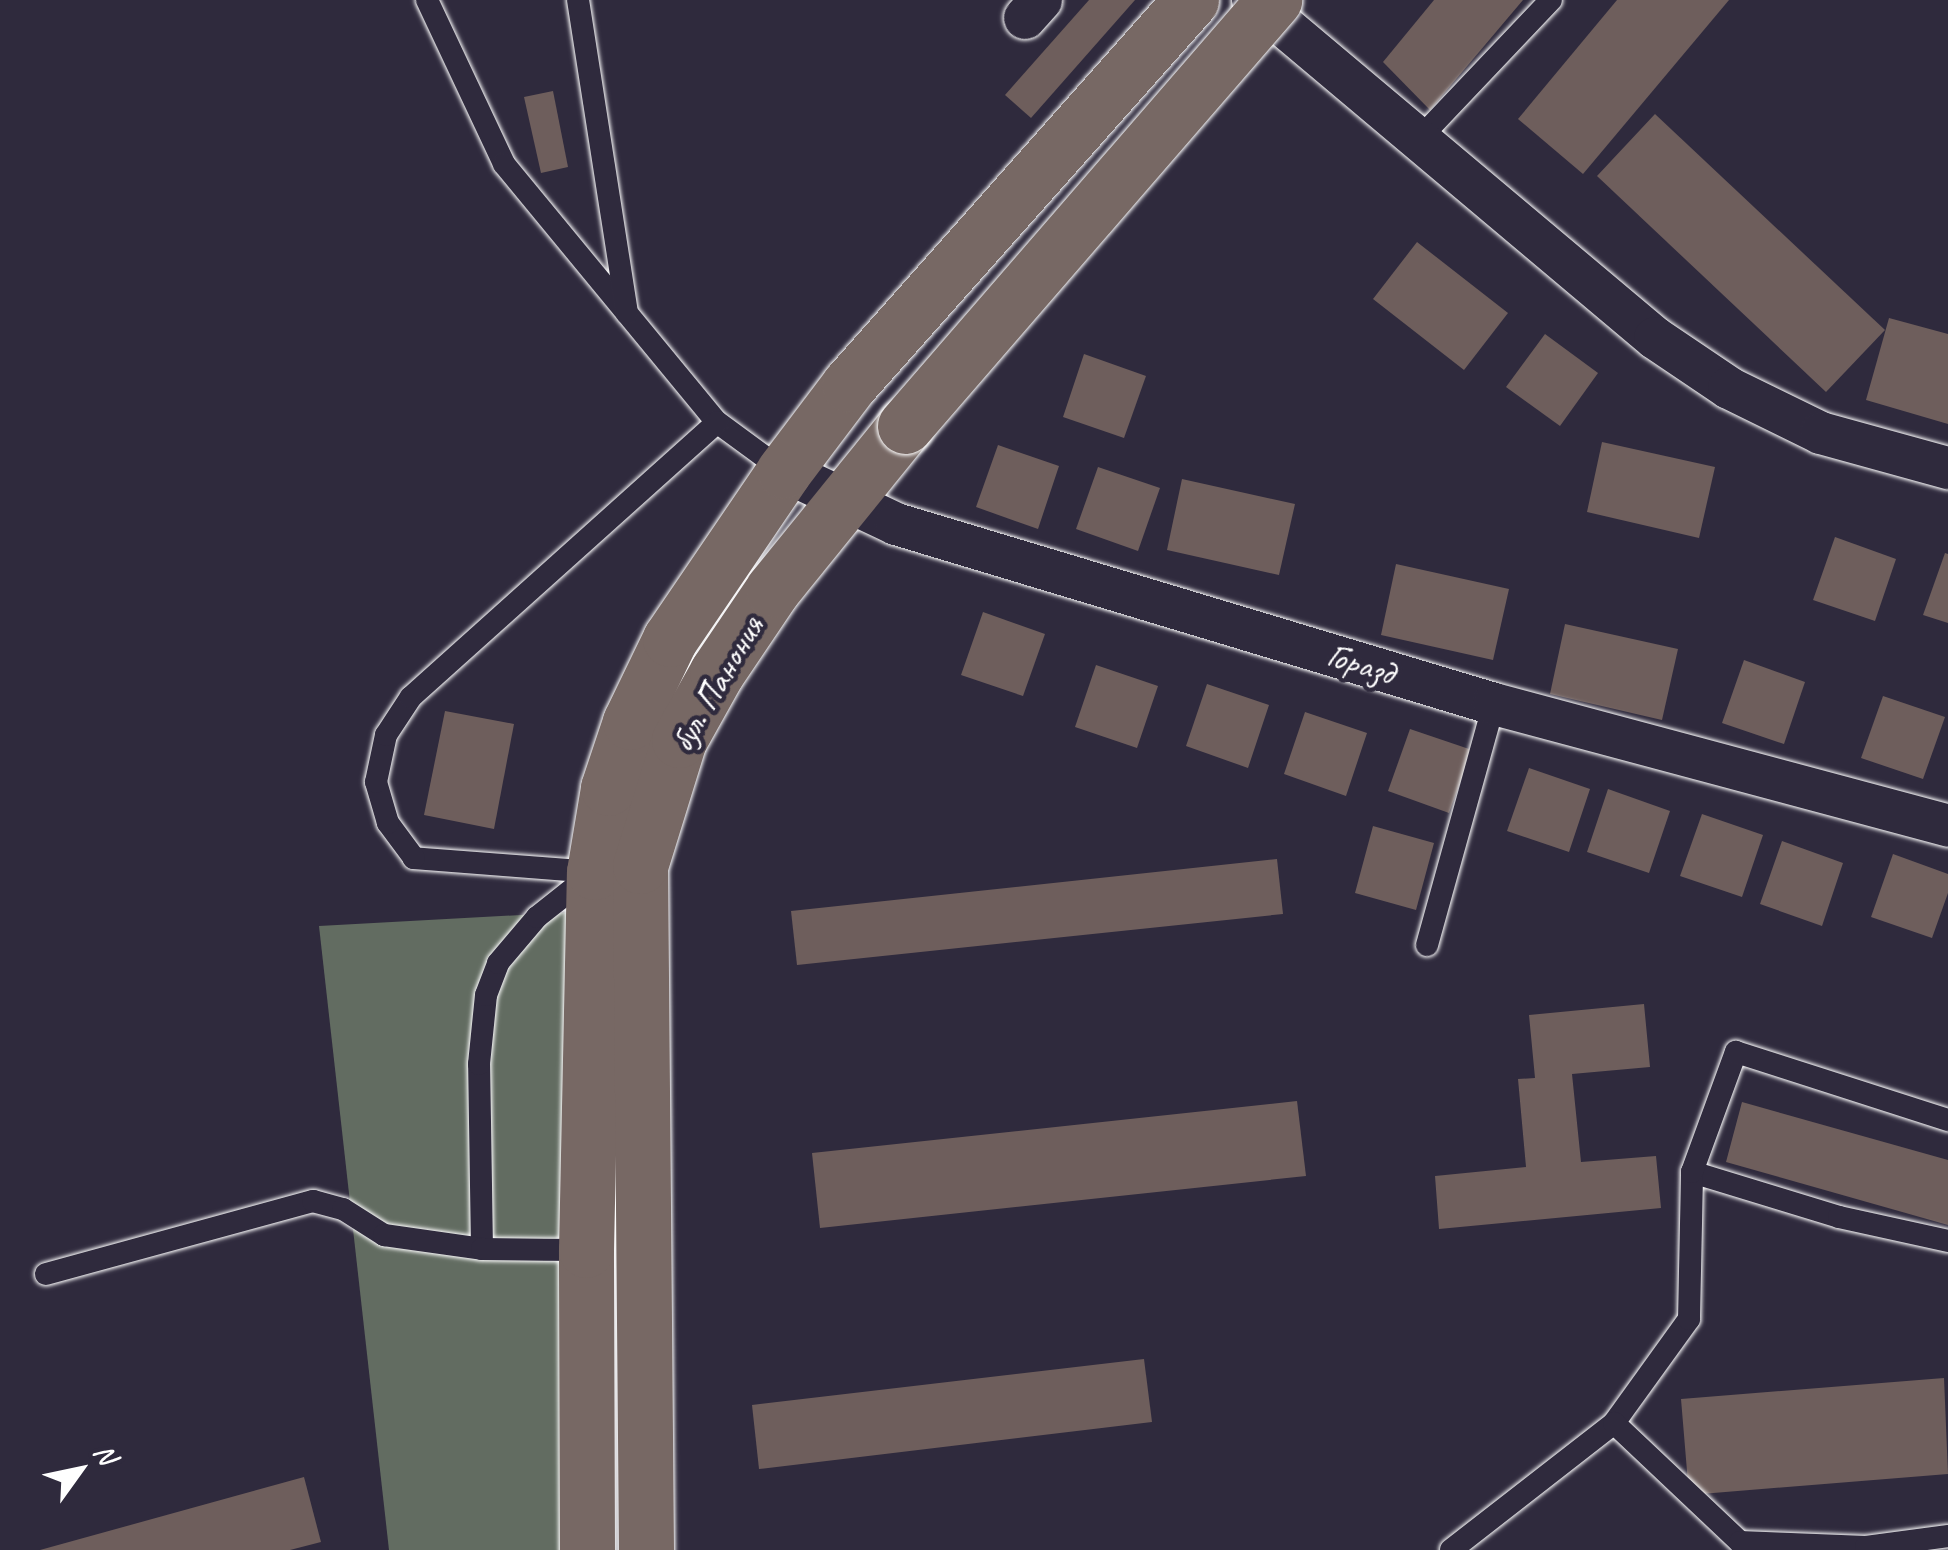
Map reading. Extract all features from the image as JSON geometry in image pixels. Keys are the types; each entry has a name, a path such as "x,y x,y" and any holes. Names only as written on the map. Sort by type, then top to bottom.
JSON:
{"main road":[{"name":"бул. Панония","path":"588,1550 586,1250 594,872 608,788 638,706 670,639 784,470 849,384 1190,0"},
{"name":"бул. Панония","path":"646,1550 640,866 679,740 735,644 841,500 1274,0"}],"street":[{"path":"1253,0 1655,338 1729,388 1821,433 1948,468"},
{"name":"Горазд","path":"784,470 896,524 1494,704 1948,826"}],"lane":[{"path":"427,0 504,164 718,422 784,470"},
{"path":"578,0 628,316"},
{"path":"1418,140 1552,0"},
{"path":"594,872 414,858 388,823 376,782 386,734 411,697 718,422"},
{"path":"1427,945 1494,704"},
{"path":"482,1249 479,1064 486,994 498,963 537,917 594,872"},
{"path":"1451,1550 1614,1423 1690,1319 1692,1172 1736,1052 1948,1120"},
{"path":"1692,1172 1839,1217 1948,1241"},
{"path":"46,1274 313,1201 343,1209 384,1235 482,1249 586,1250"},
{"path":"1614,1423 1740,1542 1866,1547 1948,1536"}],"shaded area":[{"path":"593,911 587,1550 389,1550 319,926"}],"building":[{"path":"1089,0 1135,0 1031,118 1005,95"},
{"path":"1434,0 1523,0 1430,110 1383,62"},
{"path":"1617,0 1729,0 1583,174 1518,119"},
{"path":"553,91 568,167 541,173 524,97"},
{"path":"1655,114 1885,330 1826,392 1597,176"},
{"path":"1417,242 1508,313 1464,370 1373,299"},
{"path":"1889,318 1948,334 1948,424 1866,400"},
{"path":"1545,334 1598,373 1560,426 1506,387"},
{"path":"1084,354 1146,376 1124,438 1063,417"},
{"path":"1602,442 1715,467 1699,538 1587,512"},
{"path":"998,445 1059,466 1038,529 976,507"},
{"path":"1098,467 1160,488 1138,551 1076,529"},
{"path":"1182,479 1295,504 1279,575 1167,550"},
{"path":"1835,537 1896,559 1875,621 1813,600"},
{"path":"1945,553 1948,554 1948,623 1923,615"},
{"path":"1396,564 1509,589 1493,660 1381,635"},
{"path":"983,612 1045,634 1023,696 961,675"},
{"path":"1565,624 1678,649 1662,720 1550,694"},
{"path":"1744,660 1805,682 1784,744 1722,723"},
{"path":"1096,665 1158,686 1137,748 1075,727"},
{"path":"1207,684 1269,705 1248,768 1186,746"},
{"path":"1883,696 1945,717 1923,779 1861,758"},
{"path":"445,711 514,724 494,829 424,815"},
{"path":"1305,712 1367,733 1346,796 1284,774"},
{"path":"1410,729 1472,750 1449,813 1388,791"},
{"path":"1529,768 1590,789 1569,852 1507,831"},
{"path":"1608,789 1670,811 1649,873 1587,852"},
{"path":"1702,814 1763,835 1742,897 1680,876"},
{"path":"1373,826 1434,843 1416,910 1355,893"},
{"path":"1782,841 1843,863 1822,926 1760,904"},
{"path":"1893,854 1948,874 1948,893 1932,938 1871,917"},
{"path":"1277,859 1283,914 797,965 791,911"},
{"path":"1644,1004 1650,1067 1572,1074 1581,1162 1656,1156 1661,1208 1439,1229 1435,1176 1526,1167 1518,1079 1535,1078 1529,1015"},
{"path":"1297,1101 1306,1176 820,1228 812,1153"},
{"path":"1742,1102 1948,1160 1948,1225 1726,1162"},
{"path":"1144,1359 1152,1422 759,1469 752,1405"},
{"path":"1944,1378 1948,1474 1689,1495 1681,1399"},
{"path":"304,1477 321,1542 290,1550 40,1550"}]}
